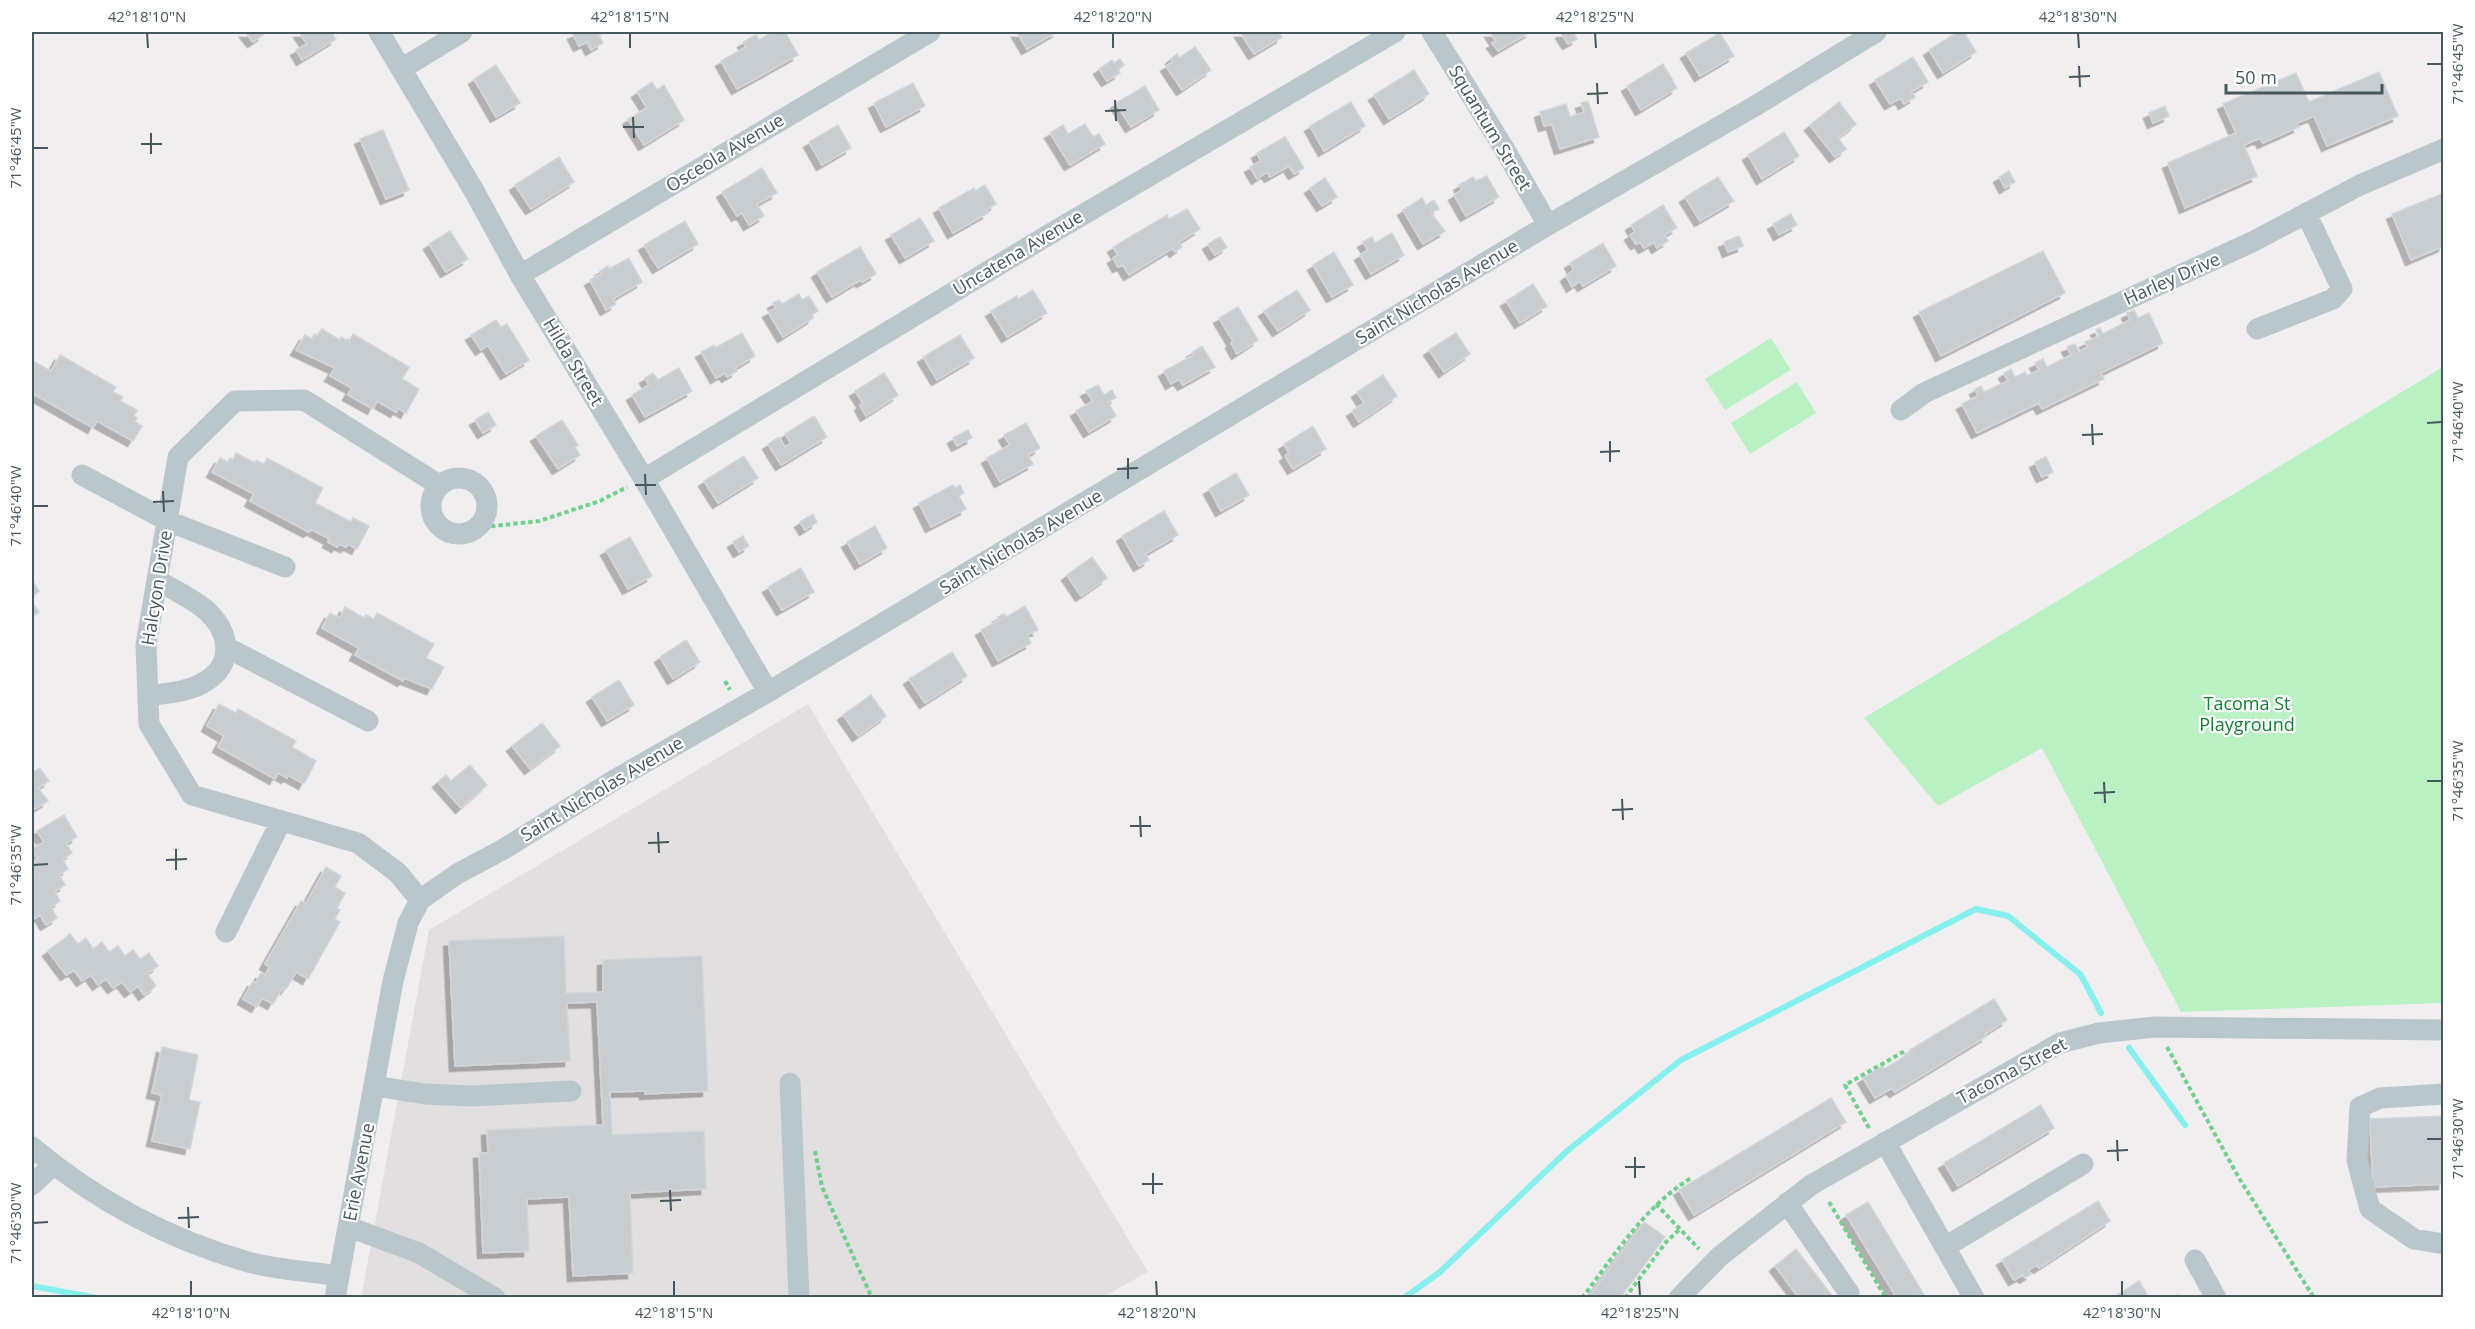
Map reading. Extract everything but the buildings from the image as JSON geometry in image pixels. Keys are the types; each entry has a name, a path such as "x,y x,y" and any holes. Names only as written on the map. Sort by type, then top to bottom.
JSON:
{"street":[{"name":"Hilda Street","path":"379,32 473,189 520,275 644,479 768,692"},
{"path":"401,69 462,32"},
{"name":"Osceola Avenue","path":"520,275 930,32"},
{"name":"Uncatena Avenue","path":"644,479 1065,225 1395,32"},
{"name":"Squantum Street","path":"1431,32 1505,150 1548,225"},
{"name":"Saint Nicholas Avenue","path":"382,1047 408,923 420,900 457,874 502,850 616,779 768,692 1548,225 1693,143 1876,32"},
{"name":"Harley Drive","path":"1901,410 1924,393 2252,242 2360,185 2444,149"},
{"path":"2257,329 2333,299 2342,289 2306,213"},
{"name":"Halcyon Drive","path":"420,900 398,873 358,843 192,795 149,724 146,645 178,457 235,401 304,400 440,485"},
{"path":"82,475 168,522 285,567"},
{"path":"466,479 482,490 486,508 484,518 476,528 460,534 442,528 434,519 431,509 432,500 440,485 448,480 466,479"},
{"path":"148,696 180,691 206,682 222,667 228,648 224,632 207,611 157,580"},
{"path":"228,648 368,721"},
{"path":"226,932 281,821"},
{"name":"Tacoma Street","path":"1679,1298 1719,1257 1787,1203 1878,1137 2060,1043 2099,1033 2156,1027 2444,1030"},
{"name":"Erie Avenue","path":"335,1298 382,1047"},
{"path":"790,1083 799,1298"},
{"path":"375,1086 424,1094 472,1096 571,1091"},
{"path":"2444,1094 2380,1098 2360,1107 2357,1160 2370,1209 2414,1239 2444,1244"},
{"path":"1878,1137 1974,1298"},
{"path":"32,1147 73,1181 109,1203 178,1238 250,1262 339,1276"},
{"path":"1945,1247 2084,1164"},
{"path":"32,1185 53,1165"},
{"path":"1787,1203 1849,1293"},
{"path":"349,1227 419,1253 495,1298"},
{"path":"2195,1260 2216,1298"}],"path":[{"path":"476,528 539,521 600,501 644,479"},
{"path":"725,681 730,690"},
{"path":"2156,1027 2239,1178 2314,1298"},
{"path":"1878,1137 1845,1085 1905,1051"},
{"path":"814,1143 822,1187 872,1298"},
{"path":"1582,1298 1636,1226 1669,1191 1690,1178"},
{"path":"1829,1202 1886,1298"},
{"path":"1656,1204 1699,1249"},
{"path":"1625,1298 1666,1242 1680,1229"}],"shaded area":[{"path":"808,704 1148,1272 1101,1298 361,1298 429,930"}],"green space":[{"path":"1771,338 1791,370 1725,410 1705,379"},
{"name":"Tacoma St Playground","path":"2443,367 2443,1003 2181,1012 2042,748 1938,806 1864,718"},
{"path":"1797,382 1816,413 1750,454 1731,423"}],"waterway":[{"path":"1404,1298 1440,1272 1567,1151 1681,1060 1976,909 2008,916 2081,975 2101,1013"},
{"path":"2129,1048 2185,1125"},
{"path":"32,1286 97,1298"}]}
